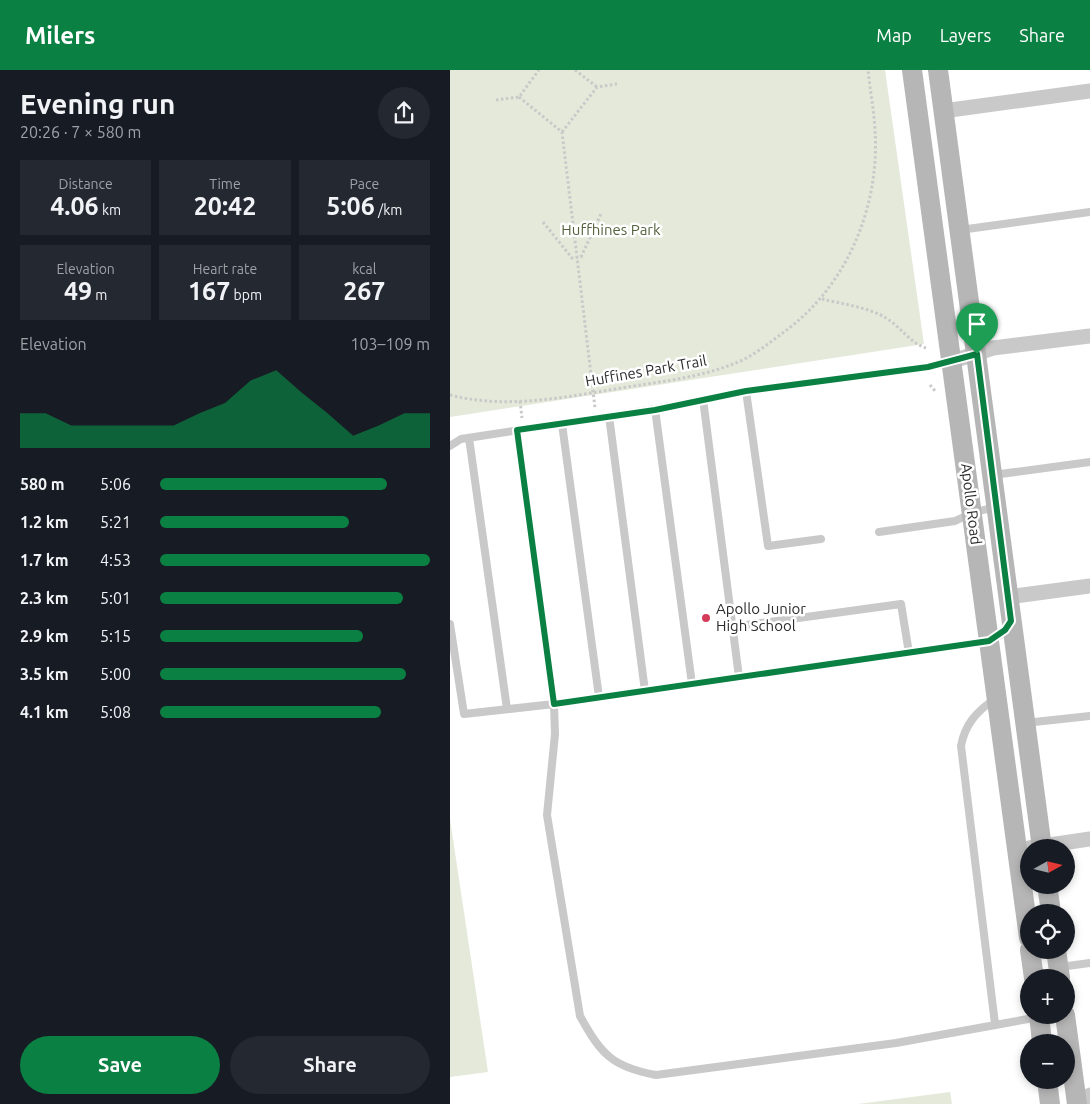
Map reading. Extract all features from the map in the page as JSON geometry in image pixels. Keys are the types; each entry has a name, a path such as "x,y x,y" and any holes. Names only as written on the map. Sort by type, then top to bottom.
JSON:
{"street":[{"name":"Apollo Road","path":"912,70 953,361 996,697 1030,839"},
{"name":"Apollo Road","path":"938,70 1026,723 1032,839"},
{"path":"943,111 1090,91"},
{"path":"953,361 993,348 1090,336"},
{"path":"1008,597 1090,586"},
{"path":"1075,841 1090,839"},
{"path":"1066,1024 1077,1104"},
{"path":"1048,1089 1050,1104"},
{"path":"1084,1104 1090,1095"}],"lane":[{"path":"960,230 1090,212"},
{"path":"450,446 470,438 655,410 746,391 928,367 953,361"},
{"path":"746,391 768,546 821,539"},
{"path":"703,399 739,677"},
{"path":"655,410 692,684"},
{"path":"609,416 645,691"},
{"path":"562,424 599,698"},
{"path":"517,430 554,704 555,734 547,815 580,1016 593,1040 610,1058 632,1071 656,1075 896,1043 1020,1020"},
{"path":"470,438 507,709"},
{"path":"993,475 1090,462"},
{"path":"879,532 955,521 972,512 997,506"},
{"path":"732,627 901,604 909,653"},
{"path":"450,624 464,714 599,698 989,641 1005,630 1011,621"},
{"path":"995,1024 961,746 964,731 980,710 996,697"},
{"path":"1026,723 1090,716"},
{"path":"1058,965 1090,963"}],"path":[{"path":"496,100 518,97 539,70"},
{"path":"575,70 596,87"},
{"name":"Huffines Park Trail","path":"450,395 484,401 520,402 704,374 736,363 798,322 822,299 850,255 862,225 874,164 875,131 868,70"},
{"path":"596,418 562,132 596,87 617,84"},
{"path":"518,97 562,132"},
{"path":"543,222 572,258 577,258 581,257 601,214"},
{"path":"822,299 883,316 898,326 913,343 926,348"}],"green space":[{"name":"Huffhines Park","path":"450,70 885,70 924,344 450,417"},
{"path":"450,819 488,1072 450,1077"},
{"path":"950,1092 952,1104 858,1104"}],"place":[{"name":"Apollo Junior High School","path":"706,618"}],"route":[{"path":"977,354 1011,621 1000,635 989,641 554,704 517,430 655,410 746,391 928,367 977,354"}]}
